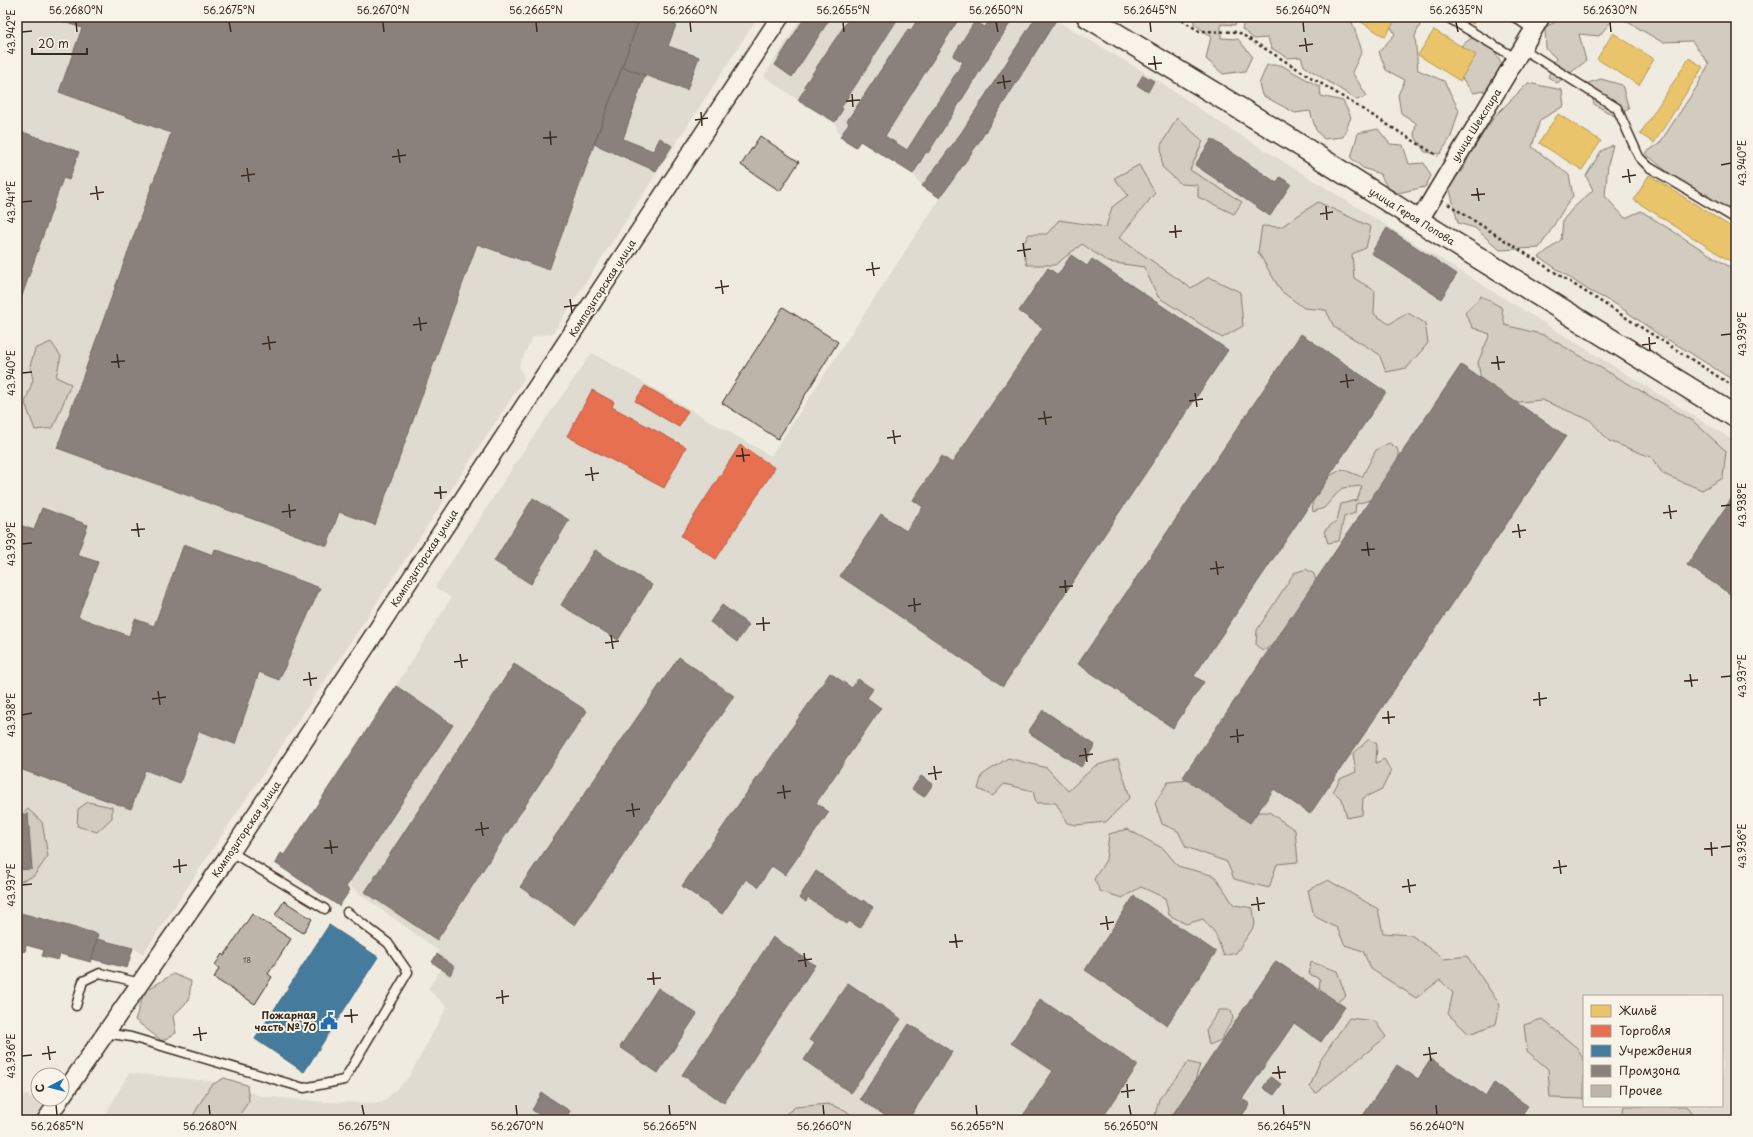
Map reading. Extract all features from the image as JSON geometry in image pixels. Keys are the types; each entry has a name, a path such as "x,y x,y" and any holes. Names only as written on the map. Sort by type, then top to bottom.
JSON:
{"street":[{"name":"Композиторская улица","path":"70,1084 231,852 780,17"},
{"name":"улица Героя Попова","path":"1088,17 1287,137 1419,221 1736,417"},
{"name":"улица Шекспира","path":"1419,221 1452,164 1520,54 1537,23"},
{"path":"46,1120 55,1107"}],"lane":[{"path":"1447,17 1520,54 1617,108 1639,157 1649,167 1736,219"},
{"name":"улица Шекспира","path":"1514,17 1537,23"},
{"path":"231,852 325,909"},
{"path":"105,1033 131,1037 304,1088 344,1080 408,972 388,943 347,912"},
{"path":"76,1006 83,981 100,973 140,982"}],"path":[{"path":"1177,17 1199,31 1238,32 1452,164"},
{"path":"1434,195 1736,388"}],"shaded area":[{"path":"17,17 758,17 553,333 533,337 519,365 524,379 143,954 133,948 97,939 98,933 17,912"},
{"path":"802,17 1058,17 1057,21 1156,79 1213,118 1736,442 1736,1120 102,1120 129,1073 230,1083 259,1096 326,1102 382,1103 409,1077 447,1007 428,989 441,969 432,962 439,951 348,885 346,887 350,890 339,906 275,863 281,853 284,855 396,686 451,598 435,587 528,444 592,353 771,456 940,198 922,186 913,174 860,141 856,147 840,137 835,122 798,100 764,76"},
{"path":"1194,17 1239,17 1235,25 1221,24 1221,38 1238,39 1252,56 1245,71 1223,74 1206,59 1211,36 1194,24"},
{"path":"1245,17 1336,17 1340,20 1352,22 1362,51 1352,72 1367,96 1357,100 1304,66 1301,57 1288,58 1271,48 1268,38 1254,39 1242,29"},
{"path":"1383,17 1423,18 1415,36 1418,70 1444,81 1459,110 1451,137 1440,154 1425,152 1414,135 1416,123 1401,113 1398,95 1405,80 1386,70 1379,52 1395,34 1386,19"},
{"path":"1566,17 1615,17 1599,36 1579,34 1586,61 1557,83 1548,77 1556,58 1546,49 1545,27"},
{"path":"1619,17 1736,17 1736,224 1716,213 1707,194 1690,191 1645,153 1659,144 1696,88 1709,64 1692,41 1662,42"},
{"path":"1473,37 1489,41 1502,64 1492,90 1473,93 1456,70 1458,48"},
{"path":"1267,65 1281,65 1320,87 1321,96 1343,101 1351,117 1343,137 1324,139 1316,130 1310,111 1295,113 1262,95 1259,84"},
{"path":"1601,79 1622,85 1629,109 1614,116 1594,104 1588,83"},
{"path":"1528,83 1562,90 1564,106 1540,120 1532,147 1569,175 1573,196 1539,248 1500,250 1475,228 1458,223 1449,186 1463,169 1470,154 1494,117"},
{"path":"1177,118 1203,141 1190,170 1242,202 1234,214 1198,197 1198,185 1181,184 1162,167 1161,145"},
{"path":"1378,129 1390,144 1403,145 1409,164 1424,163 1431,176 1425,187 1398,193 1387,187 1380,174 1363,168 1351,158 1358,133"},
{"path":"1613,145 1608,164 1605,196 1625,218 1641,211 1736,271 1736,382 1658,334 1617,305 1588,290 1539,257 1561,240 1563,220 1572,209 1593,190 1586,176 1601,151"},
{"path":"1139,165 1155,193 1119,238 1191,288 1209,277 1240,292 1243,326 1222,338 1158,297 1144,267 1108,262 1082,244 1055,265 1027,265 1022,246 1029,234 1047,234 1059,220 1106,227 1112,207 1128,195 1114,178"},
{"path":"1318,202 1371,227 1366,248 1352,254 1354,278 1375,291 1374,314 1389,324 1408,313 1425,323 1428,343 1407,368 1386,372 1379,354 1334,327 1326,310 1304,308 1281,291 1258,252 1262,226 1281,227"},
{"path":"1481,296 1501,307 1505,325 1544,335 1693,421 1726,451 1723,478 1702,490 1663,474 1651,457 1609,441 1590,420 1542,400 1508,403 1482,387 1478,362 1490,334 1473,328 1465,313"},
{"path":"51,342 61,356 56,377 71,384 53,428 35,430 25,403 33,380 30,366 35,349"},
{"path":"1389,443 1397,448 1401,464 1377,498 1356,504 1355,513 1344,517 1339,541 1328,543 1324,531 1337,520 1341,504 1357,500 1362,486 1342,488 1324,508 1313,512 1312,503 1330,476 1342,469 1362,477 1376,450"},
{"path":"1306,569 1314,574 1317,586 1279,641 1263,651 1256,645 1257,630 1294,573"},
{"path":"1369,739 1377,744 1376,763 1384,759 1391,771 1382,789 1363,798 1362,815 1347,818 1342,799 1333,792 1340,779 1356,772 1353,754"},
{"path":"1008,758 1047,768 1068,791 1095,766 1118,759 1130,797 1106,822 1076,825 1067,823 1056,803 1036,803 1033,791 1004,784 993,796 978,789 982,775"},
{"path":"1208,778 1243,812 1269,812 1295,830 1298,862 1277,864 1269,888 1234,879 1227,862 1186,847 1178,831 1162,824 1155,803 1168,782"},
{"path":"88,802 112,807 112,818 97,832 77,826 78,809"},
{"path":"28,809 42,822 48,856 34,876 17,883 17,819"},
{"path":"1127,829 1164,849 1178,866 1215,876 1234,905 1253,908 1255,925 1236,953 1224,956 1215,933 1203,919 1186,924 1169,915 1165,898 1141,887 1122,898 1100,891 1094,879 1106,860 1109,834"},
{"path":"1328,880 1378,909 1383,933 1411,935 1444,959 1467,956 1500,1005 1496,1024 1469,1034 1448,1014 1453,993 1440,980 1416,998 1371,969 1363,951 1345,945 1337,928 1314,916 1308,890"},
{"path":"1311,962 1337,971 1346,996 1331,1006 1319,992 1320,979 1309,974"},
{"path":"173,974 191,981 189,1000 173,1016 176,1033 162,1041 135,1020 144,992"},
{"path":"1219,1010 1231,1010 1233,1019 1221,1040 1209,1045 1206,1030"},
{"path":"1349,1018 1375,1021 1386,1037 1316,1093 1310,1087 1320,1061"},
{"path":"1542,1019 1576,1047 1583,1058 1583,1099 1550,1098 1548,1069 1527,1051 1524,1025"},
{"path":"1188,1062 1200,1065 1187,1104 1172,1120 1154,1120 1159,1099"},
{"path":"224,1078 247,1085 249,1101 236,1120 197,1120 194,1114 210,1086"},
{"path":"17,1091 30,1096 30,1107 46,1107 37,1120 17,1120"},
{"path":"828,1104 845,1110 858,1120 778,1120 795,1107"},
{"path":"1624,1107 1687,1107 1691,1112 1691,1120 1621,1120"}],"building: Жильё":[{"path":"1353,17 1397,17 1385,37"},
{"path":"1461,17 1476,17 1473,24"},
{"path":"1434,30 1476,55 1460,81 1418,55"},
{"path":"1613,33 1654,59 1639,85 1597,59"},
{"path":"1689,58 1703,67 1654,143 1640,134"},
{"path":"1558,114 1601,141 1582,170 1539,143"},
{"path":"1649,175 1736,230 1736,265 1634,200"}],"building: Торговля":[{"path":"645,386 688,411 679,427 635,401"},
{"path":"592,390 614,402 612,407 686,447 664,488 567,436"},
{"path":"740,445 775,468 716,559 681,536"}],"building: Учреждения":[{"path":"329,925 378,957 304,1072 255,1039"}],"building: Промзона":[{"path":"50,17 640,17 549,270 477,244 375,525 339,512 327,546 57,448 171,133 59,92 82,28"},
{"path":"640,17 679,17 668,46 699,57 687,90 622,67"},
{"path":"805,17 831,17 792,77 775,65"},
{"path":"850,17 899,17 841,108 843,109 835,122 798,100 806,87 804,86"},
{"path":"919,17 960,17 885,136 907,150 963,62 953,56 975,21 985,27 992,17 1014,17 928,153 926,152 913,174 860,141 856,147 840,137 849,123 847,121 908,29 911,30"},
{"path":"1036,17 1050,17 1056,20 977,145 940,198 922,186 961,133"},
{"path":"622,67 645,75 623,139 653,151 660,138 672,146 656,171 594,144"},
{"path":"1143,75 1154,81 1148,92 1137,85"},
{"path":"17,130 79,152 69,180 63,178 17,310"},
{"path":"1212,139 1277,183 1280,177 1291,184 1270,216 1195,165"},
{"path":"1387,228 1457,274 1441,299 1371,253"},
{"path":"1071,255 1087,266 1092,259 1228,350 1003,686 840,576 881,514 906,531 923,507 913,500 942,456 952,463 1043,328 1019,311 1048,268 1058,275"},
{"path":"1301,334 1386,392 1194,676 1204,682 1173,728 1078,664"},
{"path":"1461,365 1566,436 1310,814 1274,789 1250,823 1183,777"},
{"path":"533,498 569,520 531,584 494,561"},
{"path":"1731,499 1736,502 1736,598 1687,565"},
{"path":"42,508 88,525 77,555 98,562 78,617 129,636 135,619 154,626 184,544 213,555 215,549 320,588 279,680 259,672 235,744 199,731 180,783 145,770 131,809 17,768 17,524 34,530"},
{"path":"595,550 652,585 618,640 561,605"},
{"path":"722,605 749,625 737,642 710,622"},
{"path":"679,657 734,696 575,925 520,887"},
{"path":"514,664 587,711 437,940 365,892"},
{"path":"830,673 852,688 858,679 873,689 867,698 881,708 816,803 829,812 785,875 772,866 758,887 746,879 722,914 682,886"},
{"path":"396,686 453,725 346,887 350,890 339,906 275,863 281,853 284,855"},
{"path":"1043,710 1095,745 1081,767 1028,732"},
{"path":"921,776 933,784 924,797 912,789"},
{"path":"28,814 32,869 17,870 17,815"},
{"path":"816,871 862,902 863,900 873,907 860,928 849,921 847,924 808,898 806,902 799,898"},
{"path":"1134,896 1216,952 1167,1025 1085,970"},
{"path":"17,912 98,934 91,962 60,954 58,960 42,956 44,950 26,945 25,952 17,950"},
{"path":"773,937 815,965 724,1103 682,1075"},
{"path":"97,939 133,948 127,968 92,959"},
{"path":"437,954 455,967 450,975 432,962"},
{"path":"1276,961 1345,1007 1321,1042 1294,1023 1242,1099 1250,1104 1239,1120 1169,1120"},
{"path":"848,983 901,1019 851,1093 804,1060 815,1043 809,1040"},
{"path":"658,988 697,1014 658,1073 620,1047"},
{"path":"1040,999 1138,1065 1101,1120 1020,1120 1053,1071 1011,1043"},
{"path":"909,1024 952,1052 908,1120 892,1120 860,1099"},
{"path":"1431,1059 1486,1096 1494,1083 1528,1106 1523,1113 1533,1120 1360,1120 1397,1065 1418,1079"},
{"path":"1270,1077 1282,1084 1274,1095 1263,1088"},
{"path":"542,1093 570,1111 565,1120 548,1120 532,1110"}],"building: Прочее":[{"path":"760,136 799,162 780,191 741,165"},
{"path":"783,307 838,342 778,439 722,403"},
{"path":"284,901 312,919 303,933 275,915"},
{"path":"252,914 291,939 268,974 272,977 255,1004 214,978 219,968 215,965 222,954 224,956"}],"place":[{"name":"Пожарная часть № 70","path":"329,1021"}]}
